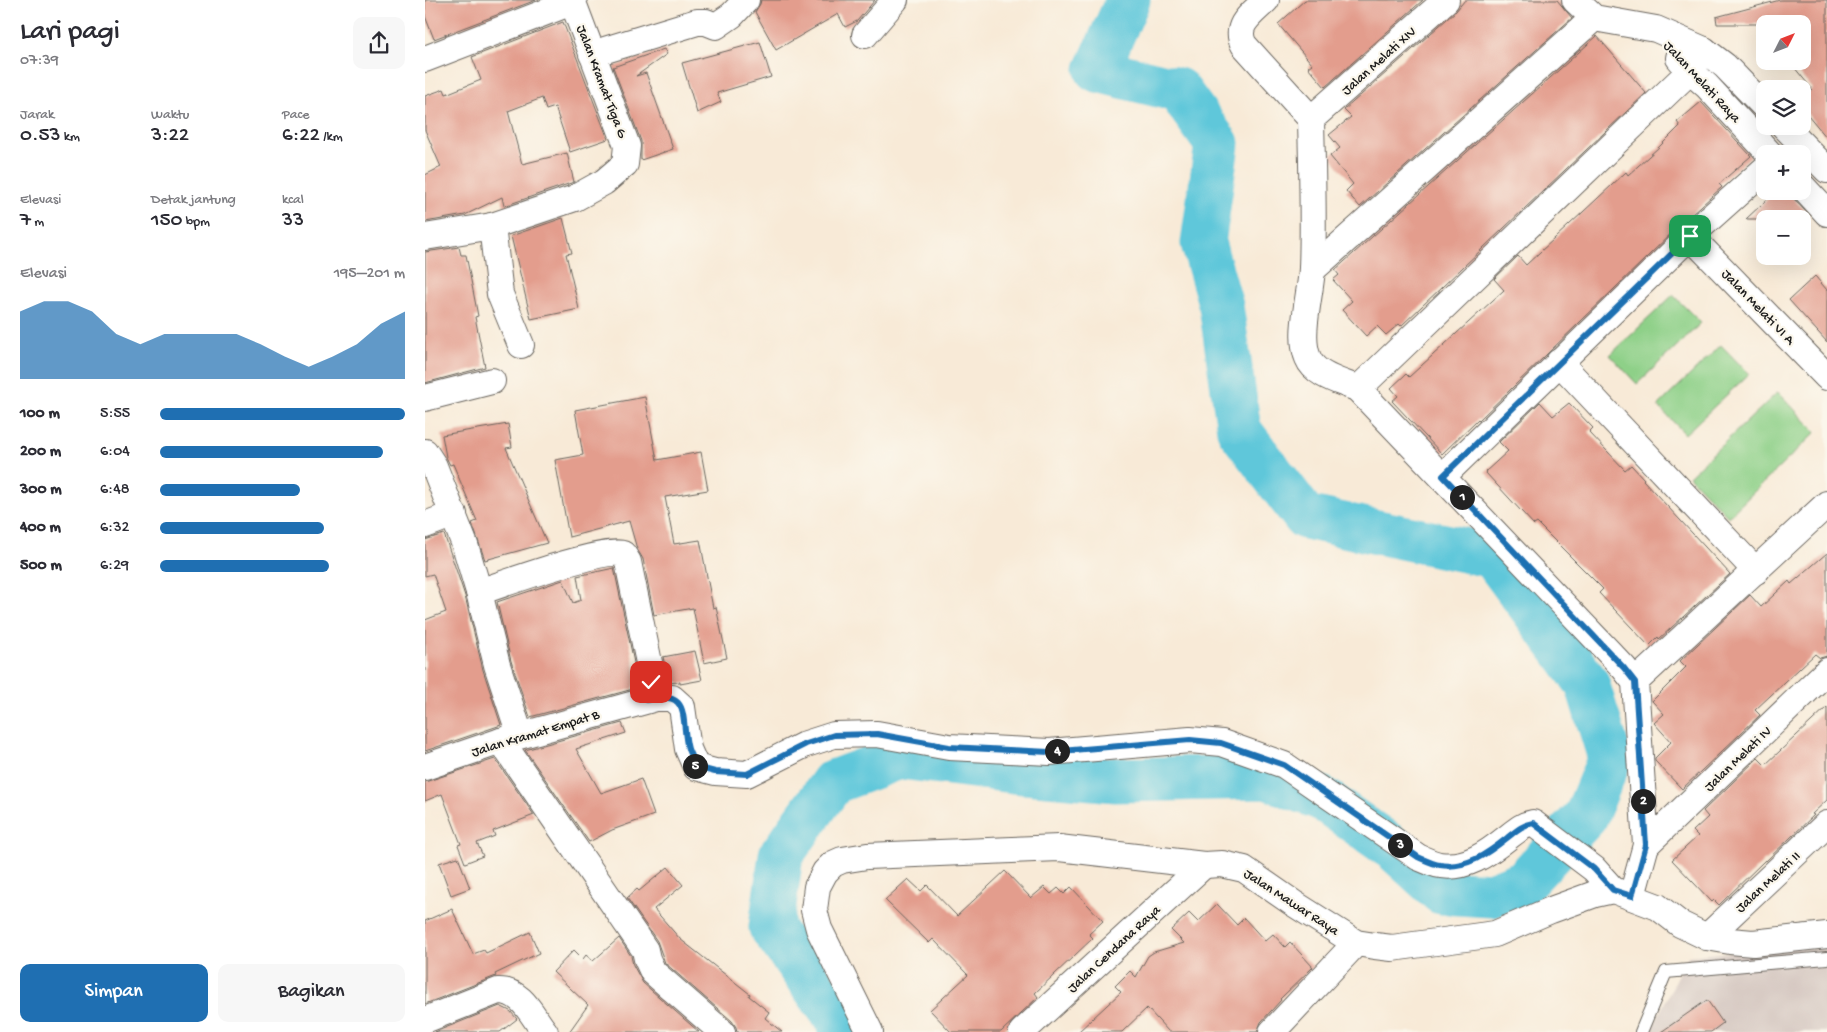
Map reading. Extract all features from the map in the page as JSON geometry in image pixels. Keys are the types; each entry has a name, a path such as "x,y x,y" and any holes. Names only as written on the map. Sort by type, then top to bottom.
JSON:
{"street":[{"path":"592,54 697,22 706,22 716,26 732,15 746,0"},
{"path":"865,35 895,0"},
{"path":"1266,0 1248,17 1242,27 1240,38 1244,45 1311,120 1312,270 1307,300 1304,346 1308,360 1319,372 1359,390 1443,476 1635,682 1646,845 1623,893 1658,907 1680,924 1707,937 1753,943 1827,935"},
{"name":"Jalan Melati XIV","path":"1311,120 1445,0"},
{"path":"1312,270 1594,18 1575,0"},
{"path":"425,59 572,1"},
{"name":"Jalan Kramat Tiga G","path":"491,226 575,198 604,182 625,164 627,146 572,1"},
{"name":"Jalan Melati Raya","path":"1594,18 1656,29 1697,61 1725,66 1756,98"},
{"path":"1359,390 1697,61"},
{"name":"Jalan Melati Raya","path":"1697,61 1707,86 1762,145"},
{"path":"1793,135 1827,170"},
{"path":"1443,476 1690,236 1756,177"},
{"path":"1811,196 1827,213"},
{"path":"425,237 491,226 500,294 521,345"},
{"name":"Jalan Melati VI A","path":"1690,236 1827,377"},
{"path":"1559,362 1756,571"},
{"path":"425,398 492,381"},
{"path":"425,452 434,466 454,514 479,592 497,665 510,738 645,950 653,972 722,1032"},
{"path":"1635,682 1827,504"},
{"path":"425,525 454,514"},
{"path":"479,592 578,560 616,552 623,554 629,562 652,677 646,700"},
{"name":"Jalan Melati IV","path":"1646,845 1827,671"},
{"name":"Jalan Kramat Empat B","path":"425,767 510,738 656,698 673,698 682,707 688,749 696,767 715,772 747,774 806,744 834,735 877,734 949,747 1049,752 1190,740 1221,743 1284,765 1418,857 1438,865 1452,866 1470,862 1485,854 1519,828 1533,823 1623,893"},
{"name":"Jalan Melati II","path":"1707,937 1827,824"},
{"name":"Jalan Mawar Raya","path":"871,1032 819,929 814,910 817,887 825,872 833,864 842,860 867,856 1059,848 1204,865 1222,864 1244,869 1293,904 1356,943 1392,948 1495,934 1595,894 1623,893"},
{"name":"Jalan Cendana Raya","path":"1022,1032 1204,865"},
{"path":"1273,1032 1356,943"},
{"path":"425,1020 504,990 521,999 545,1032"}],"lane":[{"path":"1641,1032 1666,972 1827,958"}],"shaded area":[{"path":"1827,943 1827,1032 1650,1032 1688,956"}],"green space":[{"path":"1673,295 1701,323 1637,384 1610,355"},
{"path":"1721,345 1749,374 1685,434 1658,406"},
{"path":"1778,392 1816,432 1728,517 1689,476"}],"building":[{"path":"425,0 536,0 434,39 425,16"},
{"path":"761,0 875,0 857,21 845,27 838,14 776,50 755,12"},
{"path":"1305,0 1423,0 1325,87 1308,67 1312,64 1278,24"},
{"path":"1465,0 1557,0 1572,18 1360,207 1346,191 1353,184 1330,156 1340,148 1329,135 1351,117 1344,110 1456,11"},
{"path":"1780,0 1827,0 1827,138 1811,119 1811,80 1805,80 1796,70 1811,70 1811,15 1756,15 1756,24 1717,24 1716,17"},
{"path":"563,22 608,139 570,152 555,107 546,110 542,98 508,111 522,164 567,153 574,182 504,206 502,197 465,215 425,222 425,175 441,167 425,130 425,96 444,89 446,94 481,80 472,57"},
{"path":"1597,36 1646,93 1401,326 1399,324 1386,335 1377,326 1366,336 1342,310 1352,301 1333,280 1339,275 1335,270"},
{"path":"760,42 771,77 717,93 721,102 697,113 682,63"},
{"path":"664,49 667,54 636,76 646,73 673,149 641,160 641,141 613,67"},
{"path":"1701,102 1751,156 1719,184 1722,187 1442,454 1392,401 1398,396 1391,388 1406,374 1409,377 1504,290 1494,279 1518,256 1526,265 1626,172 1628,175 1659,147 1680,126 1677,122"},
{"path":"1766,200 1795,200 1804,210 1756,210 1756,219 1746,219"},
{"path":"563,218 572,253 566,254 579,309 531,319 511,236"},
{"path":"459,247 461,255 466,255 478,316 475,317 485,367 425,383 425,252"},
{"path":"1815,276 1827,290 1827,342 1789,300"},
{"path":"645,397 657,460 701,452 708,490 665,497 674,544 700,540 713,608 716,607 727,658 704,663 693,608 654,615 643,559 637,549 629,521 569,537 555,460 583,455 575,410"},
{"path":"1540,402 1553,416 1569,403 1593,428 1589,432 1625,470 1631,465 1730,574 1649,646 1599,593 1603,589 1537,523 1534,525 1485,472 1508,451 1499,442"},
{"path":"508,424 512,447 506,448 547,543 485,560 472,523 477,521 453,464 450,465 446,457 442,435"},
{"path":"444,534 465,596 483,670 501,725 425,751 425,620 446,612 433,574 425,576 425,540"},
{"path":"1827,553 1827,656 1820,658 1815,654 1755,710 1760,715 1682,789 1655,761 1655,758 1671,742 1654,723 1664,714 1652,701 1686,667 1680,661 1750,595 1761,607 1789,581 1791,584"},
{"path":"614,568 637,677 633,689 530,717 511,661 497,602 563,580 573,603 581,600 577,576"},
{"path":"695,651 702,680 680,684 680,682 666,683 667,674 663,657"},
{"path":"1827,707 1827,800 1812,814 1814,815 1719,905 1714,900 1712,902 1672,860 1698,836 1693,831 1708,817 1703,811 1758,758 1765,765"},
{"path":"622,723 626,733 576,749 601,793 641,779 654,815 612,830 589,842 525,750"},
{"path":"495,759 534,815 493,831 495,836 477,843 483,856 465,863 458,845 461,844 442,794 425,801 425,782"},
{"path":"458,857 470,888 451,895 439,863"},
{"path":"668,867 683,885 654,909 680,939 750,994 749,996 769,1012 765,1018 782,1032 737,1032 732,1021 665,963 657,941 627,898 637,889 639,891"},
{"path":"1005,871 1031,898 1044,887 1051,894 1058,888 1064,894 1071,887 1103,921 1089,934 1093,938 1035,993 1038,997 1001,1032 951,1032 930,1010 968,975 933,939 929,943 885,900 908,879 921,891 927,885 957,916"},
{"path":"1217,904 1237,925 1244,918 1265,941 1273,934 1285,947 1290,942 1313,967 1280,999 1261,1022 1257,1032 1169,1032 1147,1008 1122,1032 1078,1032 1121,992 1115,986 1130,971 1136,977 1148,956 1154,952 1184,943 1171,930 1189,913 1198,922"},
{"path":"452,909 473,954 484,950 486,953 530,932 539,953 495,974 496,976 425,1004 425,921"},
{"path":"619,938 631,956 633,965 643,983 699,1032 569,1032 588,1005 553,972 574,950 583,959 586,955 593,961"},
{"path":"1707,1000 1723,1023 1711,1032 1661,1032"},
{"path":"500,1006 510,1011 517,1019 500,1032 435,1032"}],"waterway":[{"path":"842,1032 837,1019 771,927 781,855 833,782 900,757 1013,771 1116,780 1267,777 1323,799 1394,849 1441,892 1491,895 1524,882 1586,816 1610,758 1587,683 1493,556 1305,517 1239,430 1221,306 1203,243 1217,144 1178,90 1097,70 1128,0"}],"route":[{"path":"651,682 646,700 673,698 682,707 688,749 696,767 715,772 747,774 806,744 834,735 877,734 949,747 1049,752 1190,740 1221,743 1284,765 1418,857 1438,865 1452,866 1470,862 1485,854 1519,828 1533,823 1594,869 1613,890 1632,896 1646,845 1635,682 1443,476 1690,236"}]}
